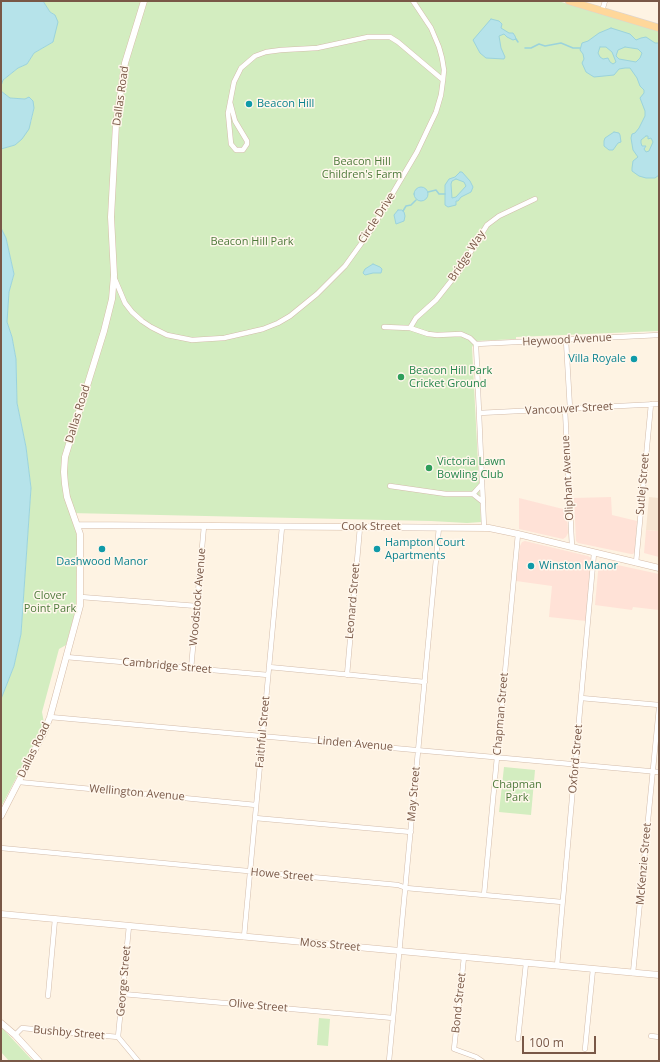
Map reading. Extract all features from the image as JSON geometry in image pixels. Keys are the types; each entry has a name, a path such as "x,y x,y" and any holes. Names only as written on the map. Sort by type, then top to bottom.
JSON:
{"main road":[{"name":"Dallas Road","path":"1,816 44,732 50,717 79,614 81,597 80,534 65,484 65,457 109,313 113,294 114,275 111,217 116,124 125,63 144,1"},
{"path":"569,1 659,28"},
{"name":"Cook Street","path":"78,525 484,527 659,568"},
{"name":"Moss Street","path":"1,914 659,975"},
{"path":"1,1023 15,1035 39,1061"}],"street":[{"name":"Circle Drive","path":"114,275 122,298 132,312 152,327 173,336 197,340 224,338 253,332 278,323 295,313 311,300 345,266 383,212 417,152 436,112 441,95 443,63 436,37 427,20 413,1"},
{"path":"602,11 605,1"},
{"path":"230,102 235,121 247,141 246,146 240,150 236,150 231,144 228,113 232,88 236,77 242,68 255,56 281,50 317,48 368,36 390,37 443,80"},
{"name":"Bridge Way","path":"410,328 416,318 436,300 459,271 487,225 499,216 535,199"},
{"path":"384,327 410,328 428,334 437,335 460,334 470,338 476,344 484,527"},
{"name":"Heywood Avenue","path":"476,344 659,335"},
{"name":"Oliphant Avenue","path":"566,340 572,547"},
{"name":"Sutlej Street","path":"636,563 651,404"},
{"name":"Vancouver Street","path":"479,413 659,404"},
{"path":"473,494 482,484"},
{"path":"390,486 433,493 473,494 483,502"},
{"name":"Woodstock Avenue","path":"191,669 204,526"},
{"name":"Faithful Street","path":"244,937 282,527"},
{"name":"Leonard Street","path":"347,675 360,527"},
{"name":"May Street","path":"389,1061 439,527"},
{"name":"Chapman Street","path":"484,895 518,534"},
{"name":"Oxford Street","path":"557,966 594,553"},
{"path":"81,597 197,606"},
{"name":"Cambridge Street","path":"66,657 268,675"},
{"path":"269,667 424,682"},
{"path":"581,698 659,706"},
{"name":"McKenzie Street","path":"633,973 659,706"},
{"name":"Linden Avenue","path":"50,717 659,772"},
{"name":"Wellington Avenue","path":"19,782 256,804"},
{"path":"255,818 411,832"},
{"name":"Howe Street","path":"1,848 398,885 406,888 562,902"},
{"path":"48,996 55,920"},
{"name":"George Street","path":"118,1037 129,926"},
{"name":"Bond Street","path":"464,957 454,1049 476,1057 482,1061"},
{"path":"518,1039 526,963"},
{"path":"585,1049 593,969"},
{"name":"Olive Street","path":"123,994 393,1018"},
{"name":"Bushby Street","path":"15,1035 22,1028 118,1037 138,1061"},
{"path":"650,1036 659,1037"}],"shaded area":[{"path":"611,497 612,515 637,521 635,552 633,554 578,543 576,541 574,498"},
{"path":"649,497 659,498 659,531 646,530"},
{"path":"519,498 567,510 568,533 566,537 563,539 519,529"},
{"path":"646,530 659,531 659,557 644,553"},
{"path":"525,541 591,558 586,621 549,617 552,586 516,581 520,546 522,542"},
{"path":"599,561 659,574 659,610 633,607 632,610 595,605"}],"green space":[{"name":"Beacon Hill Park","path":"43,1 558,1 659,31 659,331 516,337 516,339 476,341 472,347 481,522 467,523 70,513 77,539 76,609 66,645 59,649 42,712 44,723 1,807 1,699 14,666 21,634 31,488 26,447 17,403 16,359 12,337 7,322 9,292 14,274 6,238 1,228 1,149 15,145 31,122 34,108 25,99 10,98 1,91 1,86 3,80 18,68 27,64 34,53 53,42 55,15 50,12"},
{"name":"Chapman Park","path":"504,767 535,770 531,815 499,812"},
{"path":"319,1018 330,1019 328,1046 317,1045"},
{"path":"1,1028 33,1061 9,1061 1,1052"}],"water":[{"path":"1,1 43,1 50,12 55,15 58,22 53,42 34,53 27,64 18,68 3,80 1,86"},
{"path":"491,19 499,21 502,24 501,28 509,33 513,33 516,39 513,40 504,34 499,36 501,48 505,57 504,59 486,58 480,53 473,40"},
{"path":"611,28 630,34 636,40 646,37 655,43 659,43 659,175 655,178 639,176 632,171 633,161 638,157 633,150 631,138 632,134 639,128 645,116 645,111 640,98 644,93 644,90 640,86 637,78 630,68 619,69 614,75 594,77 586,72 582,63 584,59 580,50 582,43 588,41 599,33","holes":["600,47 606,47 612,52 616,62 613,64 608,58 603,59 600,57 598,53","625,47 638,49 642,53 640,58 636,62 619,59 616,56 618,50","646,136 648,136 648,139 651,138 653,142 649,151 646,152 644,149 646,146 642,146 641,140"]},
{"path":"1,91 10,98 25,99 29,97 33,101 34,108 29,129 22,139 15,145 1,149"},
{"path":"614,132 619,133 621,142 618,143 613,150 609,150 604,146 604,141 605,138"},
{"path":"462,172 473,187 471,192 456,201 456,205 448,207 445,205 445,185 449,179","holes":["456,179 464,182 466,186 456,197 452,198 452,181"]},
{"path":"418,187 424,187 428,191 428,197 424,201 418,201 414,197 414,191"},
{"path":"398,210 402,210 405,216 404,221 396,224 394,215"},
{"path":"1,228 6,238 14,274 9,292 7,322 12,337 16,359 17,403 26,447 31,488 21,634 14,666 1,699"},
{"path":"373,264 382,269 381,273 365,275 363,273 365,269"}],"waterway":[{"path":"525,48 531,48 539,44 545,46 561,43 573,48 580,48"},
{"path":"428,192 436,190 439,194 445,194"},
{"path":"403,211 406,206 411,205 416,200"}],"place":[{"name":"Beacon Hill","path":"249,104"},
{"name":"Villa Royale","path":"634,359"},
{"name":"Beacon Hill Park Cricket Ground","path":"401,377"},
{"name":"Victoria Lawn Bowling Club","path":"429,468"},
{"name":"Dashwood Manor","path":"102,549"},
{"name":"Hampton Court Apartments","path":"377,549"},
{"name":"Winston Manor","path":"531,566"}],"park label":[{"name":"Beacon Hill Children's Farm","path":"362,168"},
{"name":"Clover Point Park","path":"50,602"}]}
